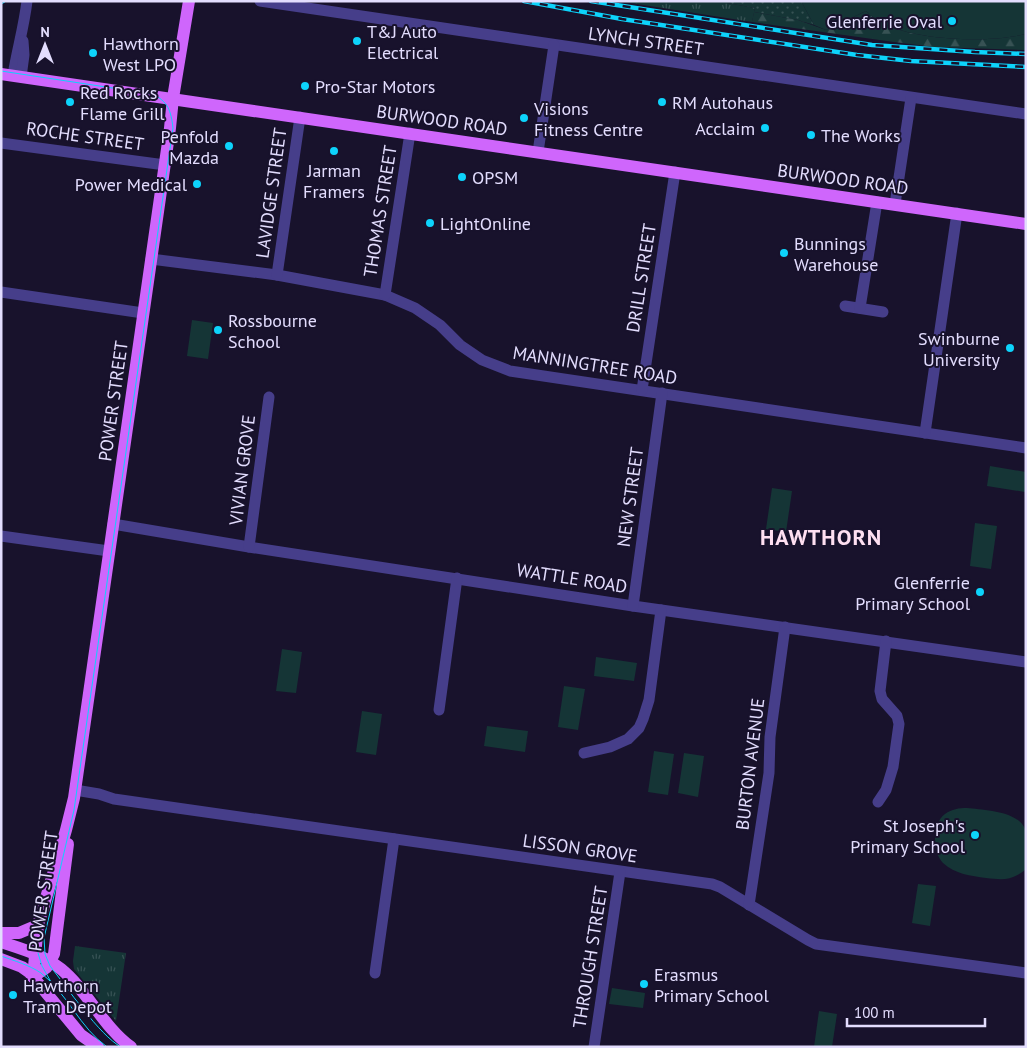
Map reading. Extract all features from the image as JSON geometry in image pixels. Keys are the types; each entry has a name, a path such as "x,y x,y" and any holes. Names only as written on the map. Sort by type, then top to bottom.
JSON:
{"main road":[{"name":"POWER STREET","path":"33,977 45,970 51,962 56,942 74,798 188,1"},
{"name":"BURWOOD ROAD","path":"12,75 1026,224"},
{"name":"POWER STREET","path":"33,977 38,925 74,798"},
{"path":"1,933 19,933 38,925"},
{"path":"1,942 51,962 66,974 131,1047"},
{"path":"6,961 24,969 33,977 81,1035 98,1047"}],"street":[{"name":"LYNCH STREET","path":"260,1 1026,114"},
{"path":"12,75 24,55 23,34 27,3"},
{"path":"538,152 554,45"},
{"path":"895,204 912,98"},
{"name":"LAVIDGE STREET","path":"277,275 300,117"},
{"name":"THOMAS STREET","path":"385,295 410,133"},
{"name":"ROCHE STREET","path":"1,143 165,165"},
{"name":"DRILL STREET","path":"642,390 675,172"},
{"path":"860,308 876,202"},
{"path":"925,432 957,214"},
{"name":"MANNINGTREE ROAD","path":"151,259 277,275 385,295 415,308 440,325 460,345 482,360 510,371 1026,448"},
{"path":"1,292 144,314"},
{"path":"845,306 883,312"},
{"name":"NEW STREET","path":"633,606 662,393"},
{"name":"VIVIAN GROVE","path":"249,547 269,397"},
{"name":"WATTLE ROAD","path":"113,524 249,547 633,606 1026,662"},
{"path":"1,536 109,551"},
{"path":"439,710 457,578"},
{"path":"584,753 610,747 628,739 639,728 644,719 649,700 661,610"},
{"name":"BURTON AVENUE","path":"750,905 769,773 770,736 786,627"},
{"path":"878,802 886,790 891,774 899,724 897,716 882,699 880,690 886,641"},
{"name":"LISSON GROVE","path":"74,798 98,801 114,799 712,884 816,944 1026,973"},
{"path":"375,974 394,839"},
{"name":"THROUGH STREET","path":"594,1047 620,872"}],"green space":[{"path":"618,1 727,1 727,3 755,8 752,22"},
{"path":"727,1 801,1 814,25 754,12 755,8 727,3"},
{"name":"Glenferrie Oval","path":"801,1 1026,1 1026,34 993,39 935,37 899,30 884,24 866,11 826,30 814,25"},
{"path":"866,11 884,24 899,30 935,37 993,39 1026,34 1026,50 934,47 752,22 754,12 798,20 826,30"},
{"path":"192,320 213,323 208,359 187,356"},
{"path":"990,466 1026,472 1025,492 987,486"},
{"path":"772,488 792,491 786,532 766,529"},
{"path":"975,523 997,526 991,569 970,566"},
{"path":"282,649 302,652 296,693 276,691"},
{"path":"596,657 637,663 634,681 594,676"},
{"path":"564,686 585,689 578,730 558,727"},
{"path":"362,711 382,714 376,755 356,752"},
{"path":"487,726 528,731 525,752 484,746"},
{"path":"654,751 674,754 668,795 648,792"},
{"path":"684,753 704,756 698,797 678,793"},
{"path":"967,808 1002,813 1018,820 1026,833 1026,869 1012,878 997,879 963,874 943,863 939,858 935,845 938,824 941,818 948,812"},
{"path":"918,884 936,886 930,926 912,923"},
{"path":"75,946 126,953 116,1021 74,969"},
{"path":"612,988 645,993 643,1008 609,1004"},
{"path":"819,1011 837,1014 832,1047 814,1047"}],"tram line":[{"path":"1,71 152,94 162,100 168,107 173,128 74,810 44,938 45,954 50,966 93,1022 112,1041 121,1047"},
{"path":"38,953 42,966 55,989"},
{"path":"1,956 27,965 41,973 58,990 97,1039 107,1047"}],"railway":[{"path":"524,1 622,19 857,55 911,61 1026,67"},
{"path":"591,1 872,45 1026,54"}],"place":[{"name":"Glenferrie Oval","path":"952,21"},
{"name":"T&J Auto Electrical","path":"357,41"},
{"name":"Hawthorn West LPO","path":"93,53"},
{"name":"Pro-Star Motors","path":"305,86"},
{"name":"Red Rocks Flame Grill","path":"70,102"},
{"name":"RM Autohaus","path":"662,102"},
{"name":"Visions Fitness Centre","path":"524,118"},
{"name":"Acclaim","path":"765,128"},
{"name":"The Works","path":"811,135"},
{"name":"Penfold Mazda","path":"229,146"},
{"name":"Jarman Framers","path":"334,151"},
{"name":"OPSM","path":"462,177"},
{"name":"Power Medical","path":"197,184"},
{"name":"LightOnline","path":"430,223"},
{"name":"Bunnings Warehouse","path":"784,253"},
{"name":"Rossbourne School","path":"218,330"},
{"name":"Swinburne University","path":"1010,348"},
{"name":"Glenferrie Primary School","path":"980,592"},
{"name":"St Joseph's Primary School","path":"975,835"},
{"name":"Erasmus Primary School","path":"644,984"},
{"name":"Hawthorn Tram Depot","path":"13,995"}],"district":[{"name":"HAWTHORN","path":"821,537"}]}
